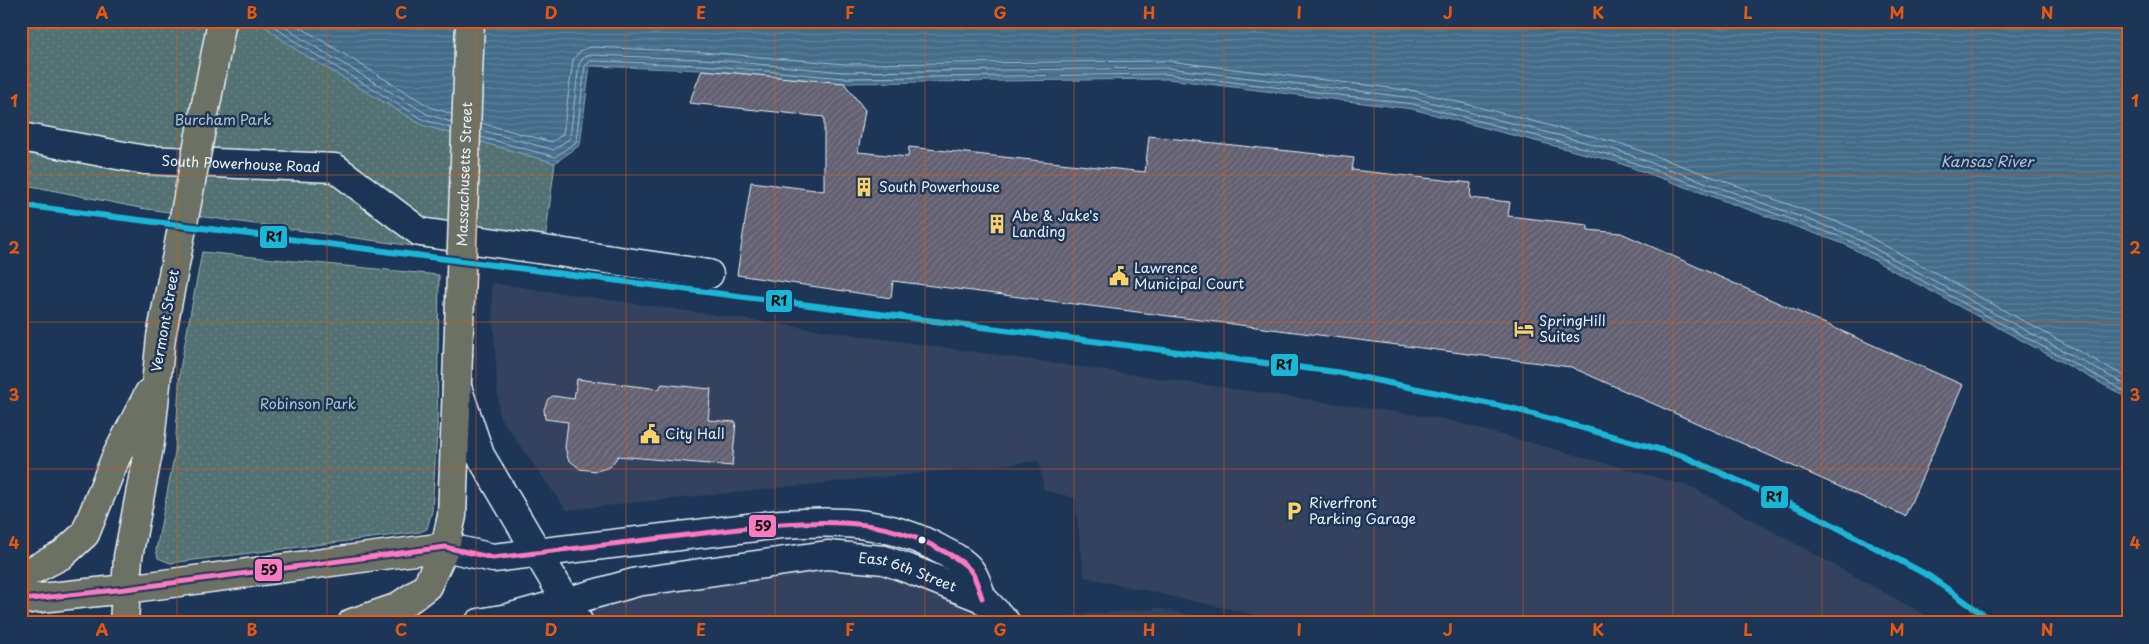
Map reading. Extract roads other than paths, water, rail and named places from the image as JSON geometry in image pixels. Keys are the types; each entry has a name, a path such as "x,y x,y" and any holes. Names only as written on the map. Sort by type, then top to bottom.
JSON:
{"highway":[{"name":"Vermont Street","path":"124,623 128,557 150,442 161,337 222,21"},
{"name":"Massachusetts Street","path":"352,623 396,608 427,586 445,547 452,520 470,21"},
{"path":"21,576 62,554 85,534 116,457 155,383"},
{"path":"21,600 126,589 445,547"}],"street":[{"name":"South Powerhouse Road","path":"21,137 145,160 335,168 420,232 709,274"},
{"name":"Massachusetts Street","path":"457,386 480,455 573,612"},
{"name":"East 6th Street","path":"445,547 493,558 781,524 826,521 864,523 920,538 954,557 970,570 982,598"},
{"name":"East 6th Street","path":"480,623 573,612 638,582 743,565 827,555 884,560 982,598"},
{"path":"982,598 1006,623"}],"water":[{"name":"Kansas River","path":"258,21 2128,21 2128,398 1844,244 1616,162 1412,109 1167,79 844,83 702,70 590,66 580,145 555,163 422,125 295,49"}],"place":[{"name":"South Powerhouse","path":"864,187"},
{"name":"Abe & Jake's Landing","path":"997,224"},
{"name":"Lawrence Municipal Court","path":"1119,276"},
{"name":"SpringHill Suites","path":"1524,329"},
{"name":"City Hall","path":"650,434"},
{"name":"Riverfront Parking Garage","path":"1294,511"}],"park label":[{"name":"Burcham Park","path":"223,120"},
{"name":"Robinson Park","path":"308,404"}]}
